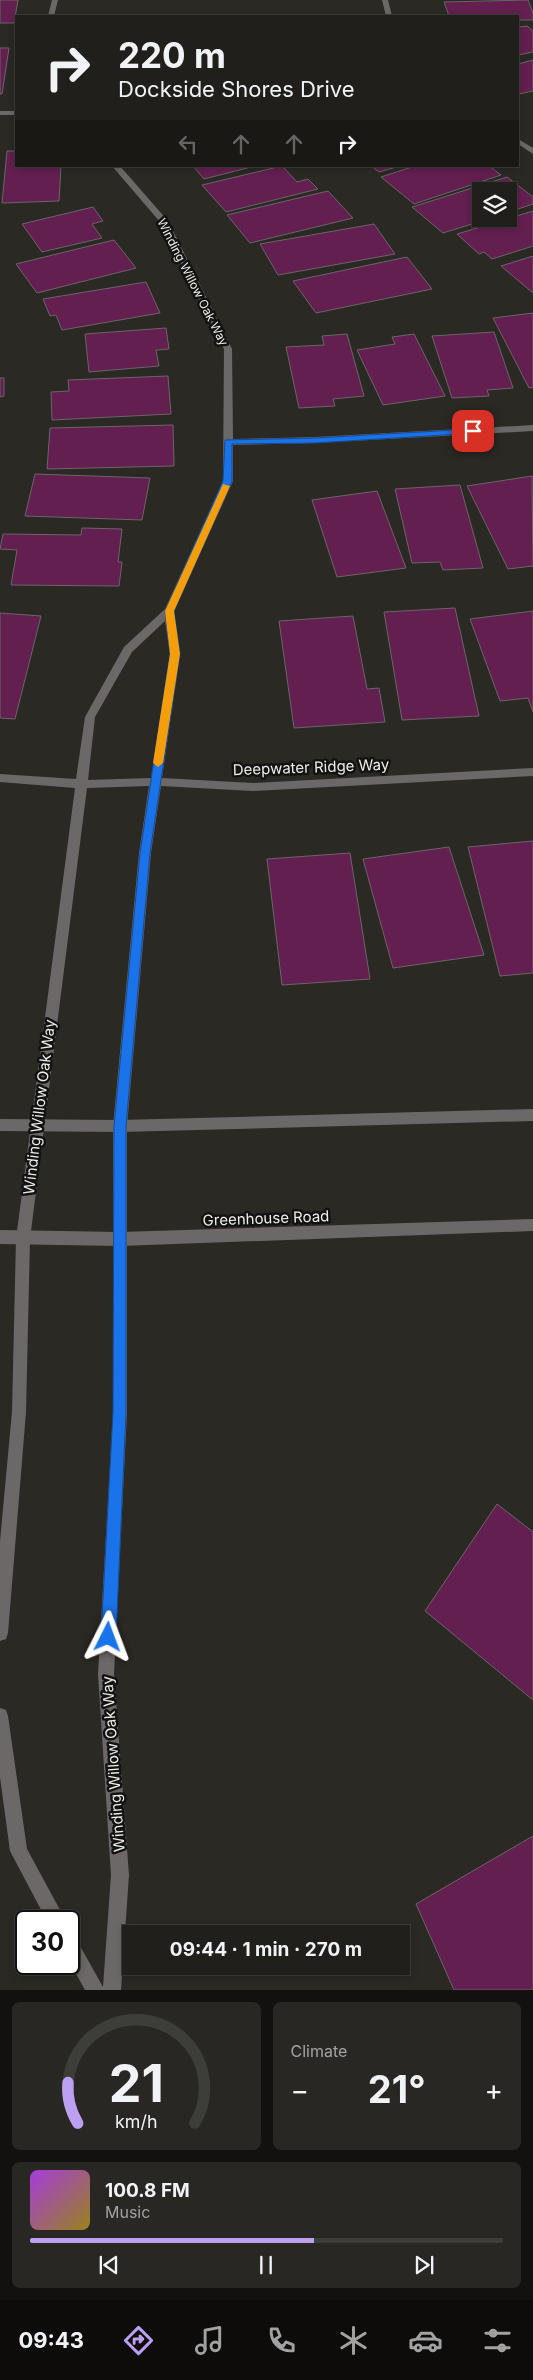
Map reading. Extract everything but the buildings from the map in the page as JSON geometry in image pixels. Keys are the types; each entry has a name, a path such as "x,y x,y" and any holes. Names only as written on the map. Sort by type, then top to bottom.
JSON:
{"street":[{"path":"51,15 55,0"},
{"path":"385,0 389,15"},
{"path":"0,113 15,113"},
{"path":"519,142 533,152"},
{"name":"Winding Willow Oak Way","path":"0,1633 19,1412 23,1239 90,716 128,650 169,611 228,481 228,349 164,221 117,167"},
{"path":"228,442 315,440 533,428"},
{"name":"Winding Willow Oak Way","path":"112,1990 120,1875 106,1674 120,1412 120,1126 145,853 175,654 169,611"},
{"name":"Deepwater Ridge Way","path":"0,778 81,784 156,782 253,787 533,772"},
{"path":"0,1125 120,1126 533,1115"},
{"name":"Greenhouse Road","path":"0,1237 23,1239 120,1239 533,1225"},
{"path":"0,1716 19,1851 51,1910"},
{"path":"80,1963 95,1990"}],"slow traffic":[{"path":"158,763 175,654 169,611 226,486"}],"route":[{"path":"108,1637 120,1412 120,1126 145,853 175,654 169,611 228,481 228,442 315,440 473,431"}]}
